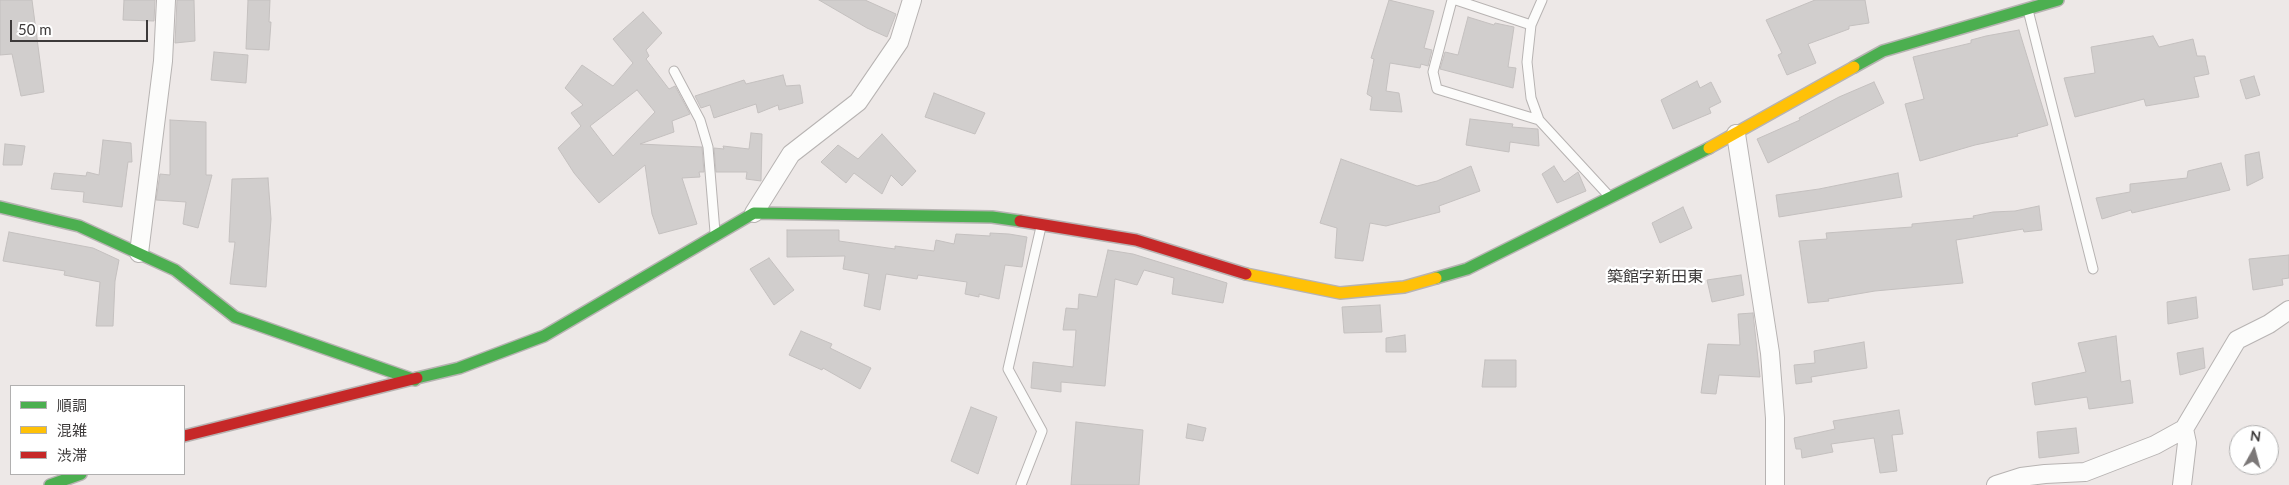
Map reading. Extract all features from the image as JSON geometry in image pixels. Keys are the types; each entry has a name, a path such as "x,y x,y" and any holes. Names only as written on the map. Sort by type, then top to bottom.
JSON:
{"street":[{"path":"139,253 163,62 166,0"},
{"path":"185,436 459,368 544,336 754,213 791,154 858,102 898,42 912,0"},
{"path":"754,213 992,217 1136,240 1250,275 1340,293 1404,287 1467,269 1736,134 1883,51 2058,0"},
{"path":"1736,134 1770,353 1775,418 1775,485"},
{"path":"0,208 79,226 175,270 234,317 415,380"},
{"path":"1996,485 2021,477 2085,472 2155,445 2184,429 2237,340 2270,324 2289,310"},
{"path":"2182,485 2187,443 2184,429"},
{"path":"50,485 78,475"}],"lane":[{"path":"1452,0 1433,72 1437,89 1539,120"},
{"path":"1456,0 1531,25"},
{"path":"1542,0 1531,25 1527,62 1531,98 1539,120 1610,198"},
{"path":"2028,9 2093,269"},
{"path":"674,71 700,120 708,147 716,235"},
{"path":"1021,485 1042,431 1008,369 1041,225"}],"building":[{"path":"0,0 32,0 44,92 21,96 12,54 0,55"},
{"path":"124,0 155,0 154,21 123,20"},
{"path":"177,0 194,0 195,41 175,43"},
{"path":"248,0 270,0 269,50 246,49"},
{"path":"819,0 865,0 896,14 887,37 867,28"},
{"path":"1389,0 1434,11 1424,48 1432,50 1428,66 1421,64 1420,68 1390,63 1386,91 1399,93 1402,112 1370,110 1372,97 1367,94 1374,59 1371,58"},
{"path":"1815,0 1865,0 1869,23 1849,26 1849,29 1808,44 1816,63 1787,75 1778,55 1782,53 1766,20"},
{"path":"643,12 662,33 646,50 649,56 646,59 669,89 675,86 690,114 672,121 674,132 640,144 702,147 704,172 699,172 700,177 682,178 697,224 659,234 652,214 645,165 599,203 574,173 558,148 581,126 571,113 583,105 565,88 582,65 613,86 633,63 613,39","holes":["637,90 655,112 613,156 590,126"]},
{"path":"1468,17 1494,25 1495,23 1514,27 1508,67 1516,68 1513,88 1440,69 1445,52 1458,55"},
{"path":"2019,30 2048,125 2017,134 2018,136 1975,145 1920,161 1905,104 1924,99 1913,57 1971,43 1971,40 1986,36"},
{"path":"2153,36 2159,47 2193,39 2197,56 2205,56 2209,74 2194,77 2199,97 2146,106 2144,99 2075,117 2064,78 2095,73 2091,47"},
{"path":"214,52 248,55 246,83 211,80"},
{"path":"783,75 786,86 800,85 803,103 779,110 778,105 758,113 756,104 714,118 710,105 701,108 695,96 744,80 746,84"},
{"path":"2254,76 2260,95 2246,99 2240,80"},
{"path":"1697,81 1700,88 1711,82 1721,102 1709,108 1711,113 1673,129 1661,100"},
{"path":"1874,82 1884,103 1768,163 1757,139 1800,120 1799,118 1839,97"},
{"path":"934,93 985,113 975,134 925,117"},
{"path":"1470,119 1513,124 1512,127 1538,129 1539,146 1510,142 1509,152 1466,145"},
{"path":"170,120 206,122 206,175 212,175 198,228 183,224 186,202 156,200 160,174 170,175"},
{"path":"751,133 762,134 761,181 746,179 747,172 716,172 714,148 724,149 723,146 749,149"},
{"path":"882,134 916,171 902,186 891,175 882,194 854,173 846,183 821,162 838,145 858,159"},
{"path":"103,140 131,143 132,162 128,162 122,207 83,202 84,192 51,189 54,173 86,176 87,172 99,175"},
{"path":"5,144 25,146 22,165 3,165"},
{"path":"2259,152 2263,178 2247,186 2245,155"},
{"path":"1341,159 1417,186 1437,181 1471,166 1480,191 1439,206 1440,212 1386,226 1370,223 1363,261 1335,258 1337,228 1320,223"},
{"path":"2221,163 2230,190 2132,213 2131,210 2102,219 2096,198 2130,192 2130,184 2187,178 2188,171"},
{"path":"1554,166 1564,182 1578,172 1586,191 1557,203 1542,174"},
{"path":"1898,173 1902,197 1779,217 1776,195 1819,189"},
{"path":"268,178 271,219 266,287 230,284 235,242 229,242 232,179"},
{"path":"2039,206 2042,230 2024,232 2023,229 1956,240 1963,283 1875,291 1828,299 1829,301 1808,303 1799,241 1827,239 1826,233 1912,227 1912,224 1974,218 1973,216 1993,212 2015,211"},
{"path":"1683,207 1692,228 1660,243 1652,223"},
{"path":"787,230 839,230 839,241 895,249 895,246 934,251 936,240 954,244 956,234 990,236 990,233 1027,237 1022,267 1005,265 999,299 979,294 979,297 965,294 967,282 918,275 917,279 886,274 880,310 864,306 869,274 843,269 845,256 787,257"},
{"path":"9,232 93,248 119,260 115,281 113,326 96,326 100,282 64,275 65,271 3,261"},
{"path":"1108,250 1133,254 1227,283 1223,303 1172,294 1174,278 1144,270 1137,285 1115,279 1105,386 1061,382 1061,392 1031,388 1033,362 1073,367 1076,330 1063,330 1066,308 1078,309 1079,294 1097,297"},
{"path":"2289,255 2289,278 2282,279 2283,285 2253,290 2249,259"},
{"path":"769,258 794,290 774,305 750,269"},
{"path":"1741,275 1744,295 1712,302 1707,280"},
{"path":"2196,297 2198,318 2168,324 2167,302"},
{"path":"1380,305 1382,332 1344,333 1342,307"},
{"path":"1753,313 1760,377 1719,375 1716,394 1701,393 1708,344 1740,345 1738,314"},
{"path":"801,331 832,344 830,348 871,368 860,389 823,368 822,370 789,355"},
{"path":"1405,335 1406,352 1386,352 1386,338"},
{"path":"2116,336 2121,382 2130,380 2133,403 2089,409 2087,397 2035,405 2032,383 2086,372 2078,343"},
{"path":"1864,342 1867,368 1811,377 1812,382 1796,384 1794,365 1815,363 1814,351"},
{"path":"2203,348 2205,368 2180,375 2177,353"},
{"path":"1485,360 1516,360 1516,387 1482,387"},
{"path":"971,407 997,417 978,474 951,461"},
{"path":"1899,410 1903,434 1892,435 1897,471 1880,473 1874,438 1831,444 1833,452 1802,458 1801,449 1796,449 1794,438 1835,429 1833,421"},
{"path":"1076,422 1143,430 1139,485 1071,485"},
{"path":"1188,424 1206,428 1203,441 1186,438"},
{"path":"2076,428 2079,453 2039,458 2037,432"}],"traffic: fast":[{"path":"1854,67 1883,51 2058,0"},
{"path":"1436,278 1467,269 1709,148"},
{"path":"0,207 79,226 175,270 235,317 415,380"},
{"path":"417,378 459,368 544,336 754,213 992,217 1020,221"},
{"path":"50,485 78,475"}],"traffic: slow":[{"path":"1709,148 1854,67"},
{"path":"1246,274 1340,293 1404,287 1436,278"}],"traffic: jam":[{"path":"1020,221 1136,240 1246,274"},
{"path":"185,436 417,378"}],"district":[{"name":"築館字新田東","path":"1655,277"}]}
